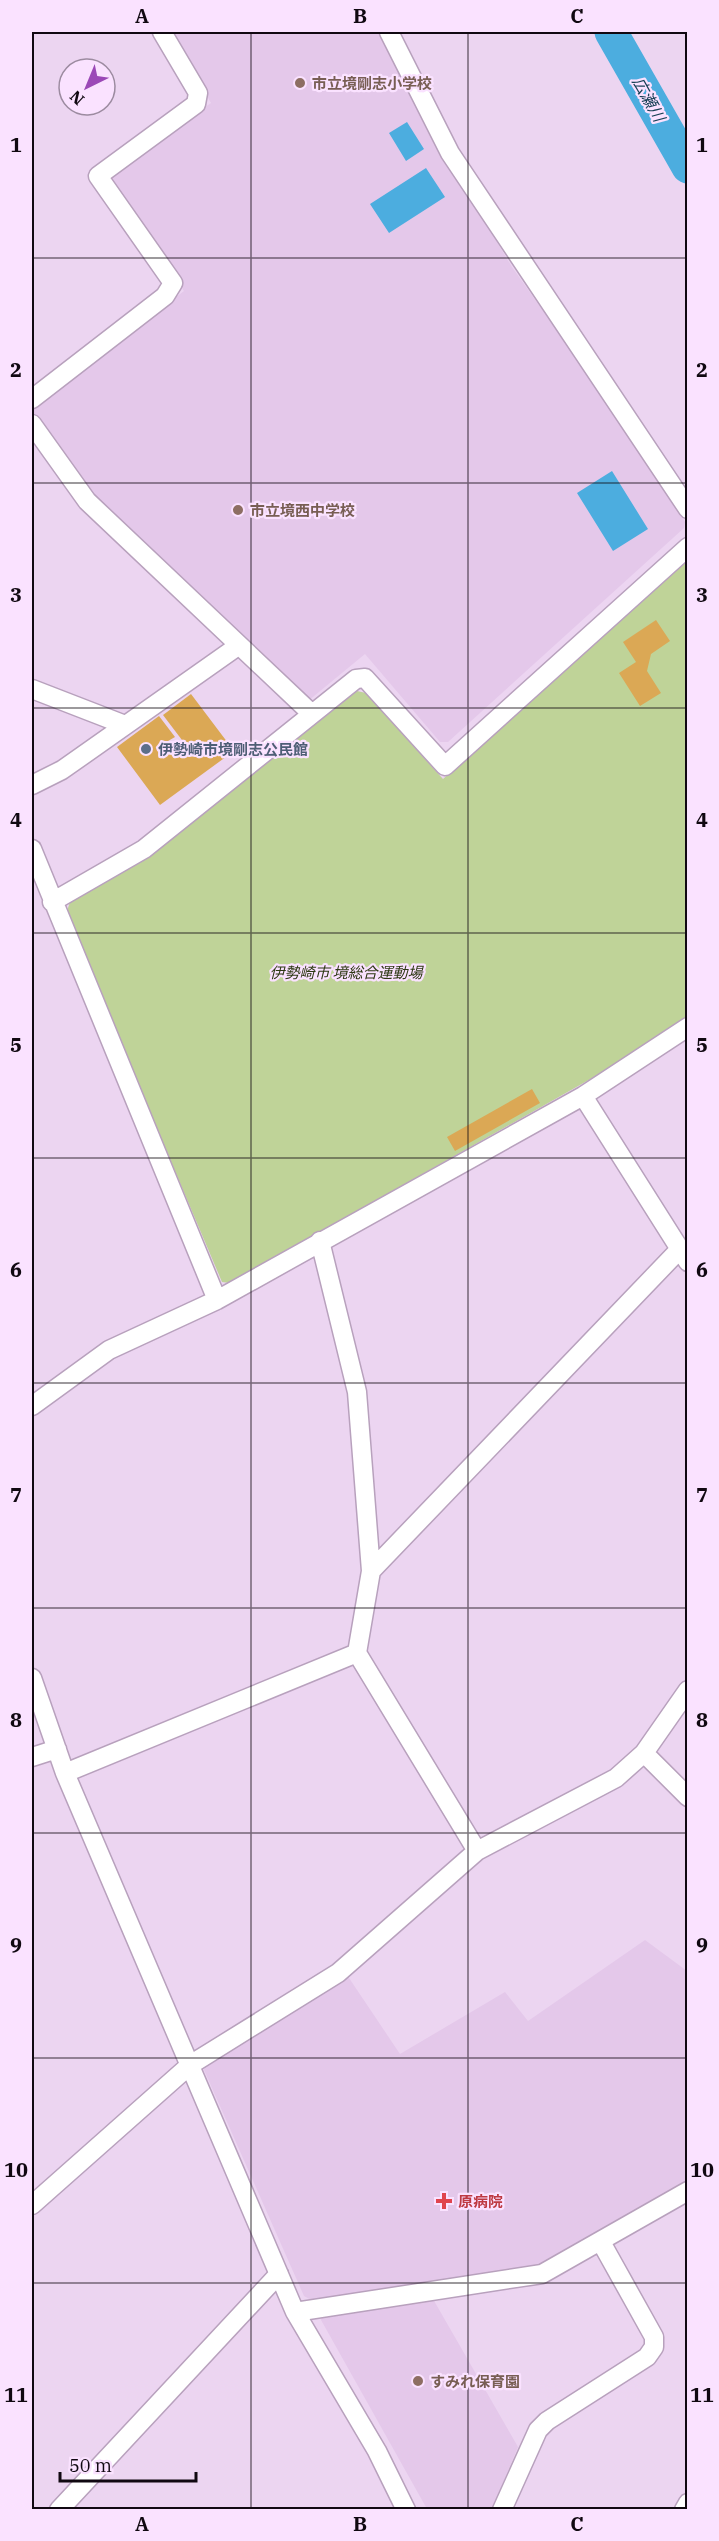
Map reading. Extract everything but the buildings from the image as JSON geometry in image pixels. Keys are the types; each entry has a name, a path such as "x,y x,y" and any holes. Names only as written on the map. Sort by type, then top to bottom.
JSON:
{"street":[{"path":"32,399 165,296 173,283 98,176 196,104 198,93 162,32"},
{"path":"389,32 450,153 687,509"},
{"path":"32,424 87,501 312,714"},
{"path":"52,903 144,849 356,680 365,678 445,765 687,547"},
{"path":"32,785 62,770 238,646"},
{"path":"32,689 125,725"},
{"path":"32,849 52,903 217,1300"},
{"path":"32,1406 110,1350 217,1300 583,1096 687,1028"},
{"path":"371,1571 684,1256 583,1096"},
{"path":"321,1241 357,1392 371,1571 357,1653 477,1851"},
{"path":"65,1773 357,1653"},
{"path":"32,1678 65,1773 295,2312 377,2451 406,2510"},
{"path":"32,2205 190,2065 338,1973 477,1851 616,1778 644,1754 687,1690"},
{"path":"32,1756 57,1749"},
{"path":"644,1754 687,1797"},
{"path":"295,2312 542,2274 687,2191"},
{"path":"502,2510 538,2430 547,2421 647,2357 654,2348 654,2337 601,2242"},
{"path":"59,2510 279,2274"},
{"path":"684,2510 687,2503"}],"shaded area":[{"path":"171,32 382,32 470,197 512,267 604,397 685,522 684,528 448,742 440,742 365,654 308,701 93,495 32,413 34,406 184,291 110,179 113,171 211,103"},
{"path":"645,1940 687,1971 687,2181 570,2252 531,2267 313,2301 304,2296 204,2070 206,2063 327,1991 347,1975 400,2054 505,1992 528,2021"},
{"name":"すみれ保育園","path":"433,2299 518,2447 492,2509 427,2509 321,2320 323,2313"}],"green space":[{"name":"伊勢崎市 境総合運動場","path":"687,560 687,1017 647,1047 230,1283 222,1282 66,914 70,902 143,861 357,691 366,693 443,779"}],"water":[{"path":"407,122 424,149 406,161 389,133"},
{"path":"426,168 445,197 389,233 370,204"},
{"path":"612,471 648,529 613,551 577,493"}],"waterway":[{"name":"広瀬川","path":"611,32 688,167"}],"place":[{"name":"市立境剛志小学校","path":"300,83"},
{"name":"市立境西中学校","path":"238,510"},
{"name":"伊勢崎市境剛志公民館","path":"146,749"},
{"name":"原病院","path":"444,2201"},
{"name":"すみれ保育園","path":"418,2381"}]}
